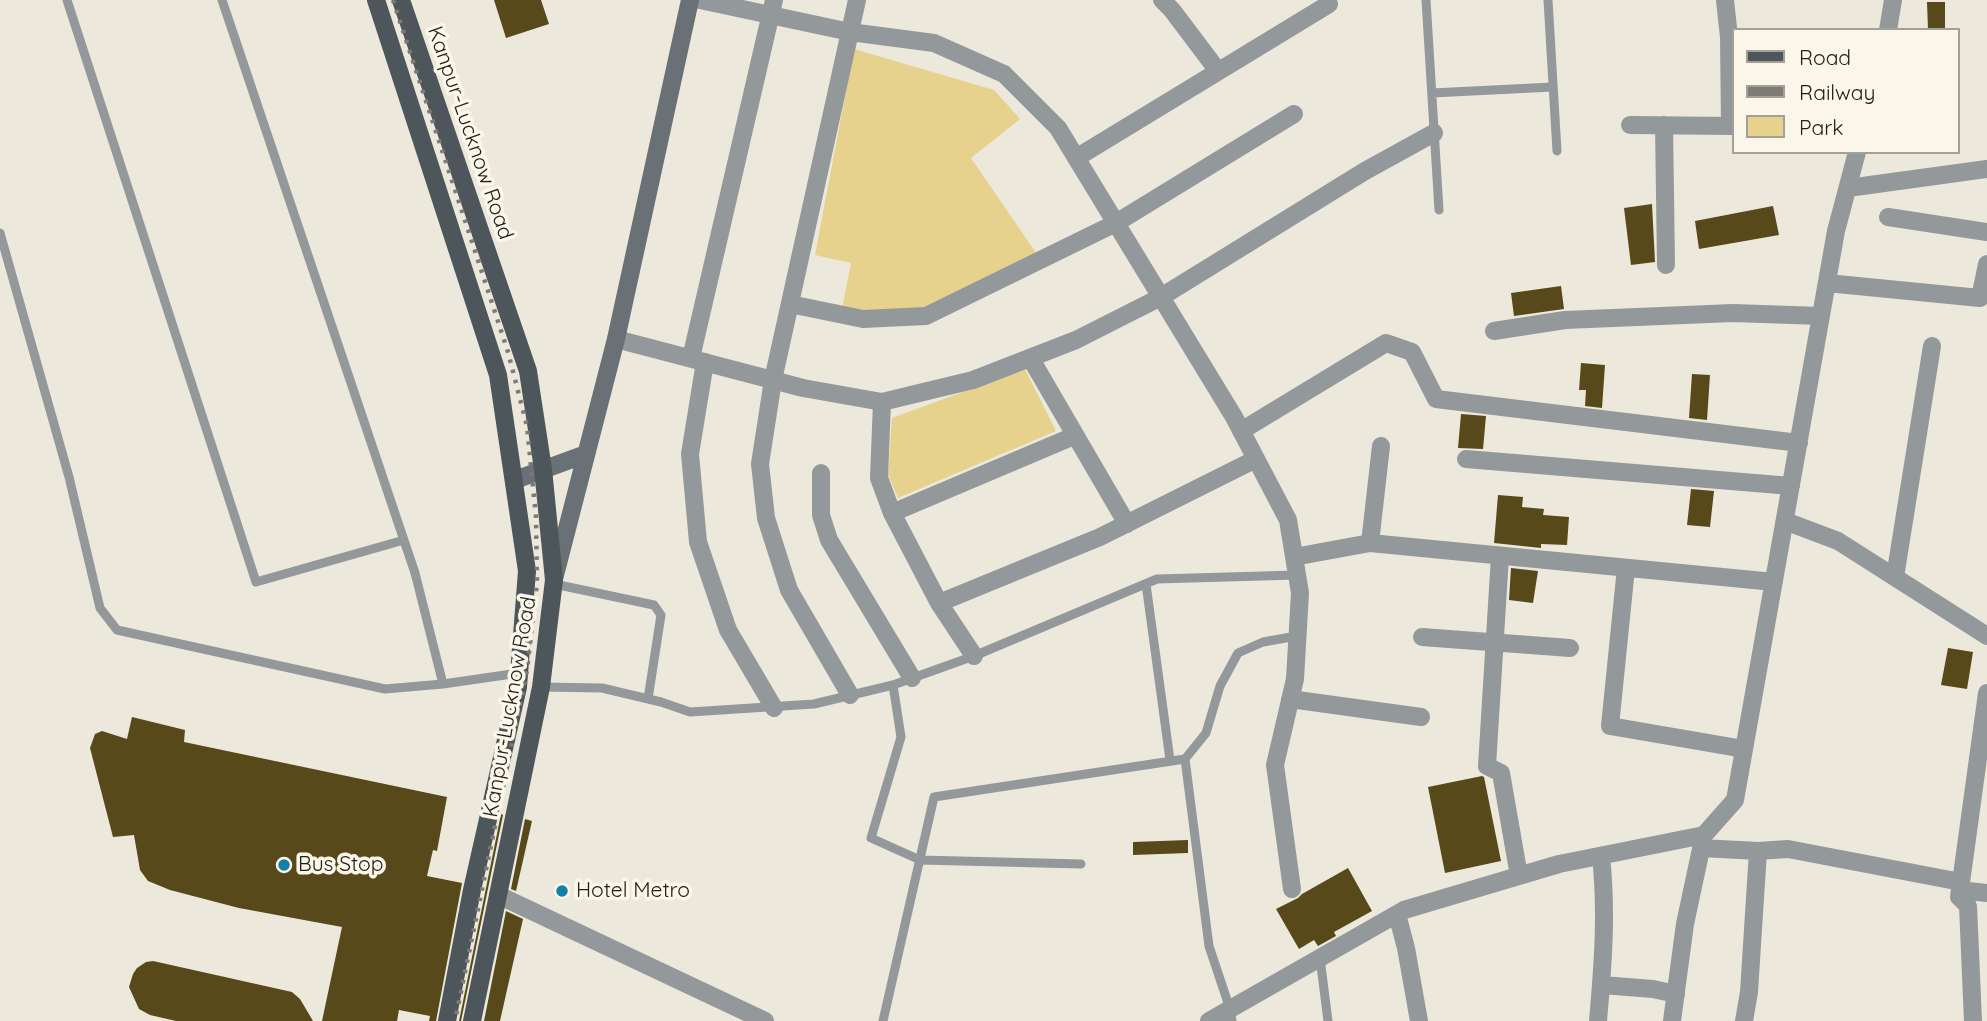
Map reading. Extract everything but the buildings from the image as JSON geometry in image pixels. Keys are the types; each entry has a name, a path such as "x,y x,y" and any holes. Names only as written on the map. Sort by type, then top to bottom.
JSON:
{"main road":[{"name":"Kanpur-Lucknow Road","path":"376,0 498,375 527,571 518,687 472,890 447,1021"},
{"name":"Kanpur-Lucknow Road","path":"401,0 527,371 543,469 554,582 541,687 472,1021"},
{"path":"554,582 617,339 690,0"},
{"path":"515,480 586,454"}],"street":[{"path":"700,0 772,7 849,32 934,43 1004,74 1058,128 1241,431 1288,520 1300,593 1294,678 1275,765 1292,889"},
{"path":"850,695 789,590 766,518 760,464 772,380 857,0"},
{"path":"1162,0 1218,71"},
{"path":"1725,0 1731,96"},
{"path":"1888,28 1893,0"},
{"path":"1076,158 1329,4"},
{"path":"772,7 698,360 690,454 698,542 728,630 774,708"},
{"path":"790,304 863,319 926,316 1116,223 1294,114"},
{"path":"1630,125 1731,126"},
{"path":"1664,125 1666,265"},
{"path":"617,339 803,388 882,402 973,380 1076,340 1160,297 1365,171 1434,133"},
{"path":"1672,1021 1685,924 1703,841 1735,800 1836,231 1856,154"},
{"path":"1848,188 1987,169"},
{"path":"1888,217 1987,232"},
{"path":"1827,283 1980,298 1987,264"},
{"path":"1494,331 1565,320 1733,313 1821,316"},
{"path":"1241,431 1386,343 1412,352 1436,399 1799,443"},
{"path":"1895,577 1932,346"},
{"path":"1031,359 1128,524"},
{"path":"882,402 879,478 892,513 939,603 974,656"},
{"path":"892,513 1074,436"},
{"path":"1370,543 1381,446"},
{"path":"1466,458 1791,486"},
{"path":"939,603 1128,524 1256,459"},
{"path":"821,473 821,515 829,540 912,678"},
{"path":"1785,521 1838,541 1987,636"},
{"path":"1294,557 1370,543 1774,582"},
{"path":"1500,556 1487,766 1501,773 1518,876"},
{"path":"1626,568 1610,726 1744,749"},
{"path":"1422,637 1570,648"},
{"path":"1973,1021 1979,981 1968,906 1959,897 1987,693"},
{"path":"1290,699 1420,718"},
{"path":"1209,1021 1231,1015 1320,958 1396,914 1559,864 1601,856 1703,841 1758,851 1788,849 1987,893"},
{"path":"1744,1021 1749,992 1758,851"},
{"path":"1598,1021 1606,902 1601,856"},
{"path":"498,895 758,1019"},
{"path":"1396,914 1406,948 1419,1021"},
{"path":"1602,985 1653,989 1676,994"}],"lane":[{"path":"67,0 256,582 404,540"},
{"path":"222,0 415,573 443,684"},
{"path":"1426,0 1439,210"},
{"path":"1548,0 1557,151"},
{"path":"1432,93 1553,88"},
{"path":"0,233 69,477 100,608 117,630 385,689 519,673"},
{"path":"541,687 602,688 690,712 814,704 893,685 974,656 1157,579 1297,575"},
{"path":"554,582 654,605 661,615 648,699"},
{"path":"1146,584 1170,760"},
{"path":"1231,1015 1209,946 1185,759 1206,733 1220,686 1238,653 1263,642 1297,636"},
{"path":"893,685 901,737 871,838 920,860 1081,864"},
{"path":"883,1021 934,797 1185,759"},
{"path":"1320,958 1328,1021"}],"green space":[{"path":"854,49 994,90 1020,119 971,158 1043,263 898,319 842,309 851,263 815,255"},
{"path":"1025,369 1056,431 898,498 888,475 892,418"}],"railway":[{"path":"393,0 508,352 527,426 536,517 537,583 527,670 455,1021"}],"place":[{"name":"Bus Stop","path":"284,865"},
{"name":"Hotel Metro","path":"562,891"}]}
